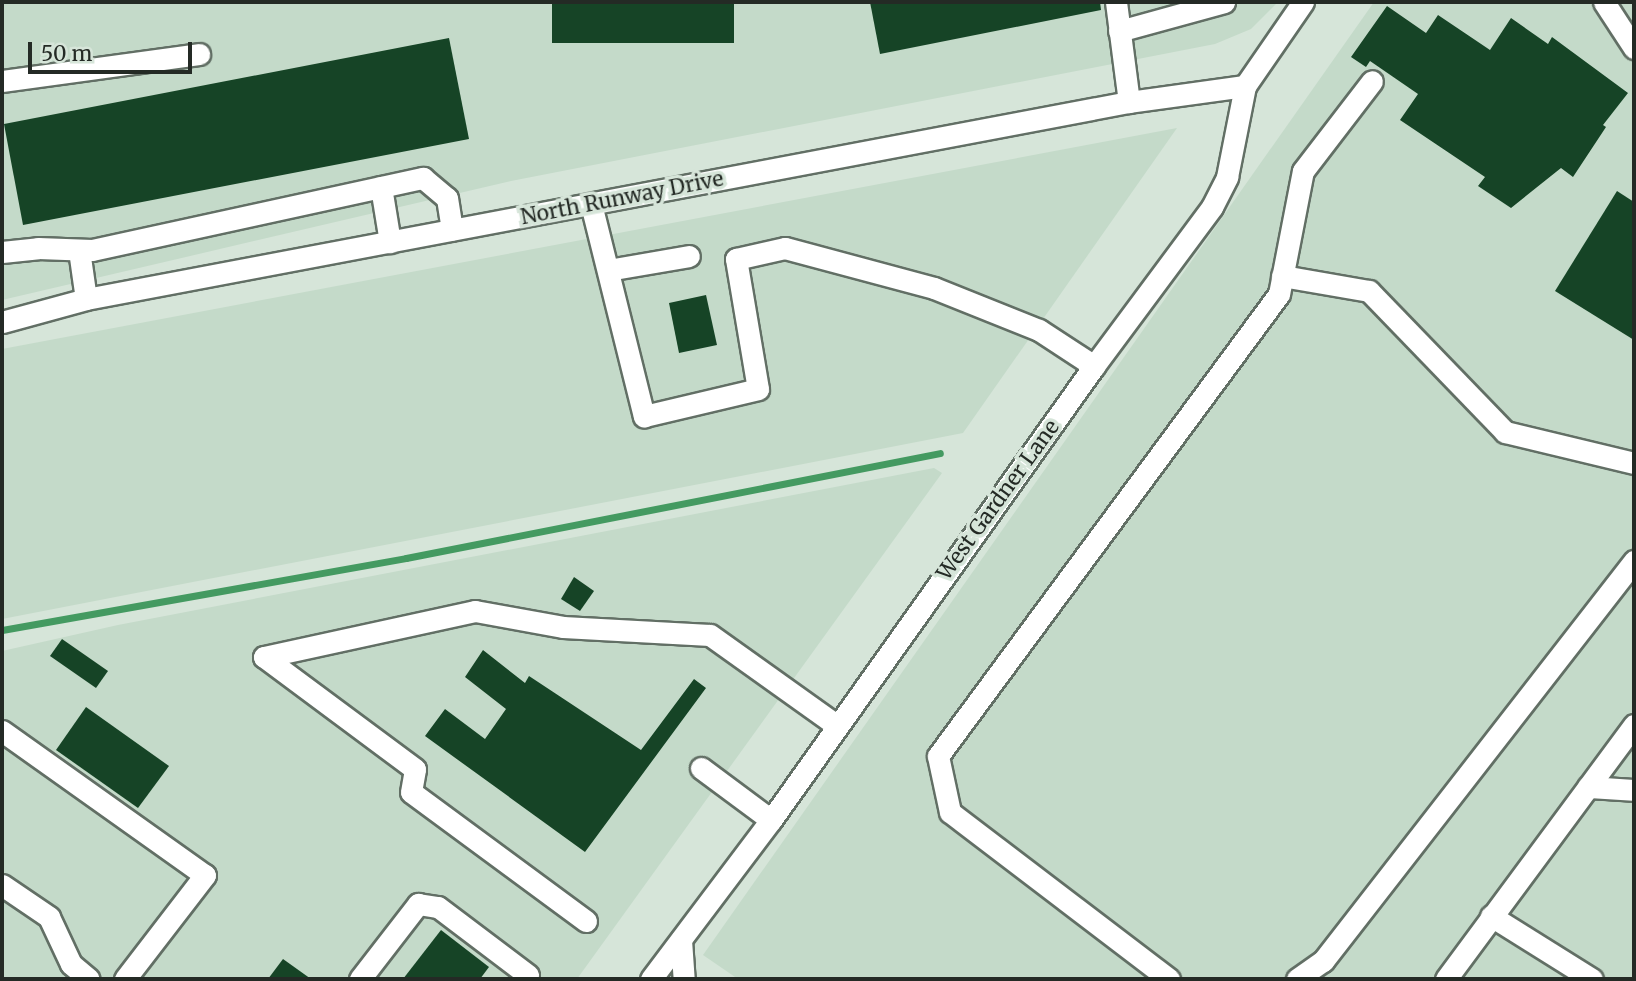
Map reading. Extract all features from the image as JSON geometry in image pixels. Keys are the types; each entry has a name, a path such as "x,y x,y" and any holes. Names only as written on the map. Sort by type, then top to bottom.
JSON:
{"street":[{"path":"1116,2 1129,102"},
{"path":"1121,38 1224,2"},
{"name":"West Gardner Lane","path":"651,979 771,820 836,725 1094,366 1212,207 1227,177 1245,86 1303,2"},
{"path":"1604,2 1634,48"},
{"path":"2,81 199,54"},
{"path":"1169,979 950,812 939,756 1279,295 1303,171 1372,81"},
{"name":"North Runway Drive","path":"2,322 86,299 1129,102 1245,86"},
{"path":"2,252 38,248 92,250 423,178 447,198 452,230"},
{"path":"380,187 390,242"},
{"path":"591,204 644,416 758,389 736,259 785,248 944,292 1039,330 1094,366"},
{"path":"79,250 86,299"},
{"path":"608,270 689,256"},
{"path":"1282,276 1369,291 1505,432 1634,463"},
{"path":"1297,979 1323,961 1634,561"},
{"path":"586,921 411,792 415,769 264,657 475,611 563,627 710,635 836,725"},
{"path":"1446,979 1490,916 1634,725"},
{"path":"2,731 205,875 125,979"},
{"path":"701,768 771,820"},
{"path":"1588,787 1634,790"},
{"path":"2,885 49,917 71,964 89,979"},
{"path":"360,979 418,904 438,907 528,975"},
{"path":"1490,916 1592,979"},
{"path":"681,940 684,979"}],"shaded area":[{"path":"2,2 1278,2 1251,29 1215,44 511,181 2,300"},
{"path":"1374,2 1634,2 1634,979 738,979 703,955"},
{"path":"1177,128 963,433 2,619 2,349"},
{"path":"934,468 942,473 577,979 2,979 2,651 118,625"}],"building":[{"path":"552,2 734,2 734,43 552,43"},
{"path":"870,2 1100,2 1101,10 880,54"},
{"path":"1387,6 1426,33 1438,15 1490,50 1511,18 1548,44 1552,37 1628,93 1603,125 1606,127 1573,177 1561,168 1511,208 1478,186 1485,177 1400,120 1418,94 1370,61 1366,67 1351,57"},
{"path":"449,38 469,139 23,225 4,124"},
{"path":"1617,191 1634,202 1634,340 1555,291"},
{"path":"706,295 717,345 679,353 669,303"},
{"path":"574,577 594,591 580,611 561,599"},
{"path":"62,639 108,671 96,688 50,656"},
{"path":"483,650 525,683 529,676 641,750 694,679 706,688 585,852 425,736 445,709 485,739 506,709 465,677"},
{"path":"86,707 169,766 138,808 56,750"},
{"path":"441,930 489,967 480,979 403,979"},
{"path":"283,959 311,979 268,979"}],"waterway":[{"path":"2,630 406,558 940,453"}]}
